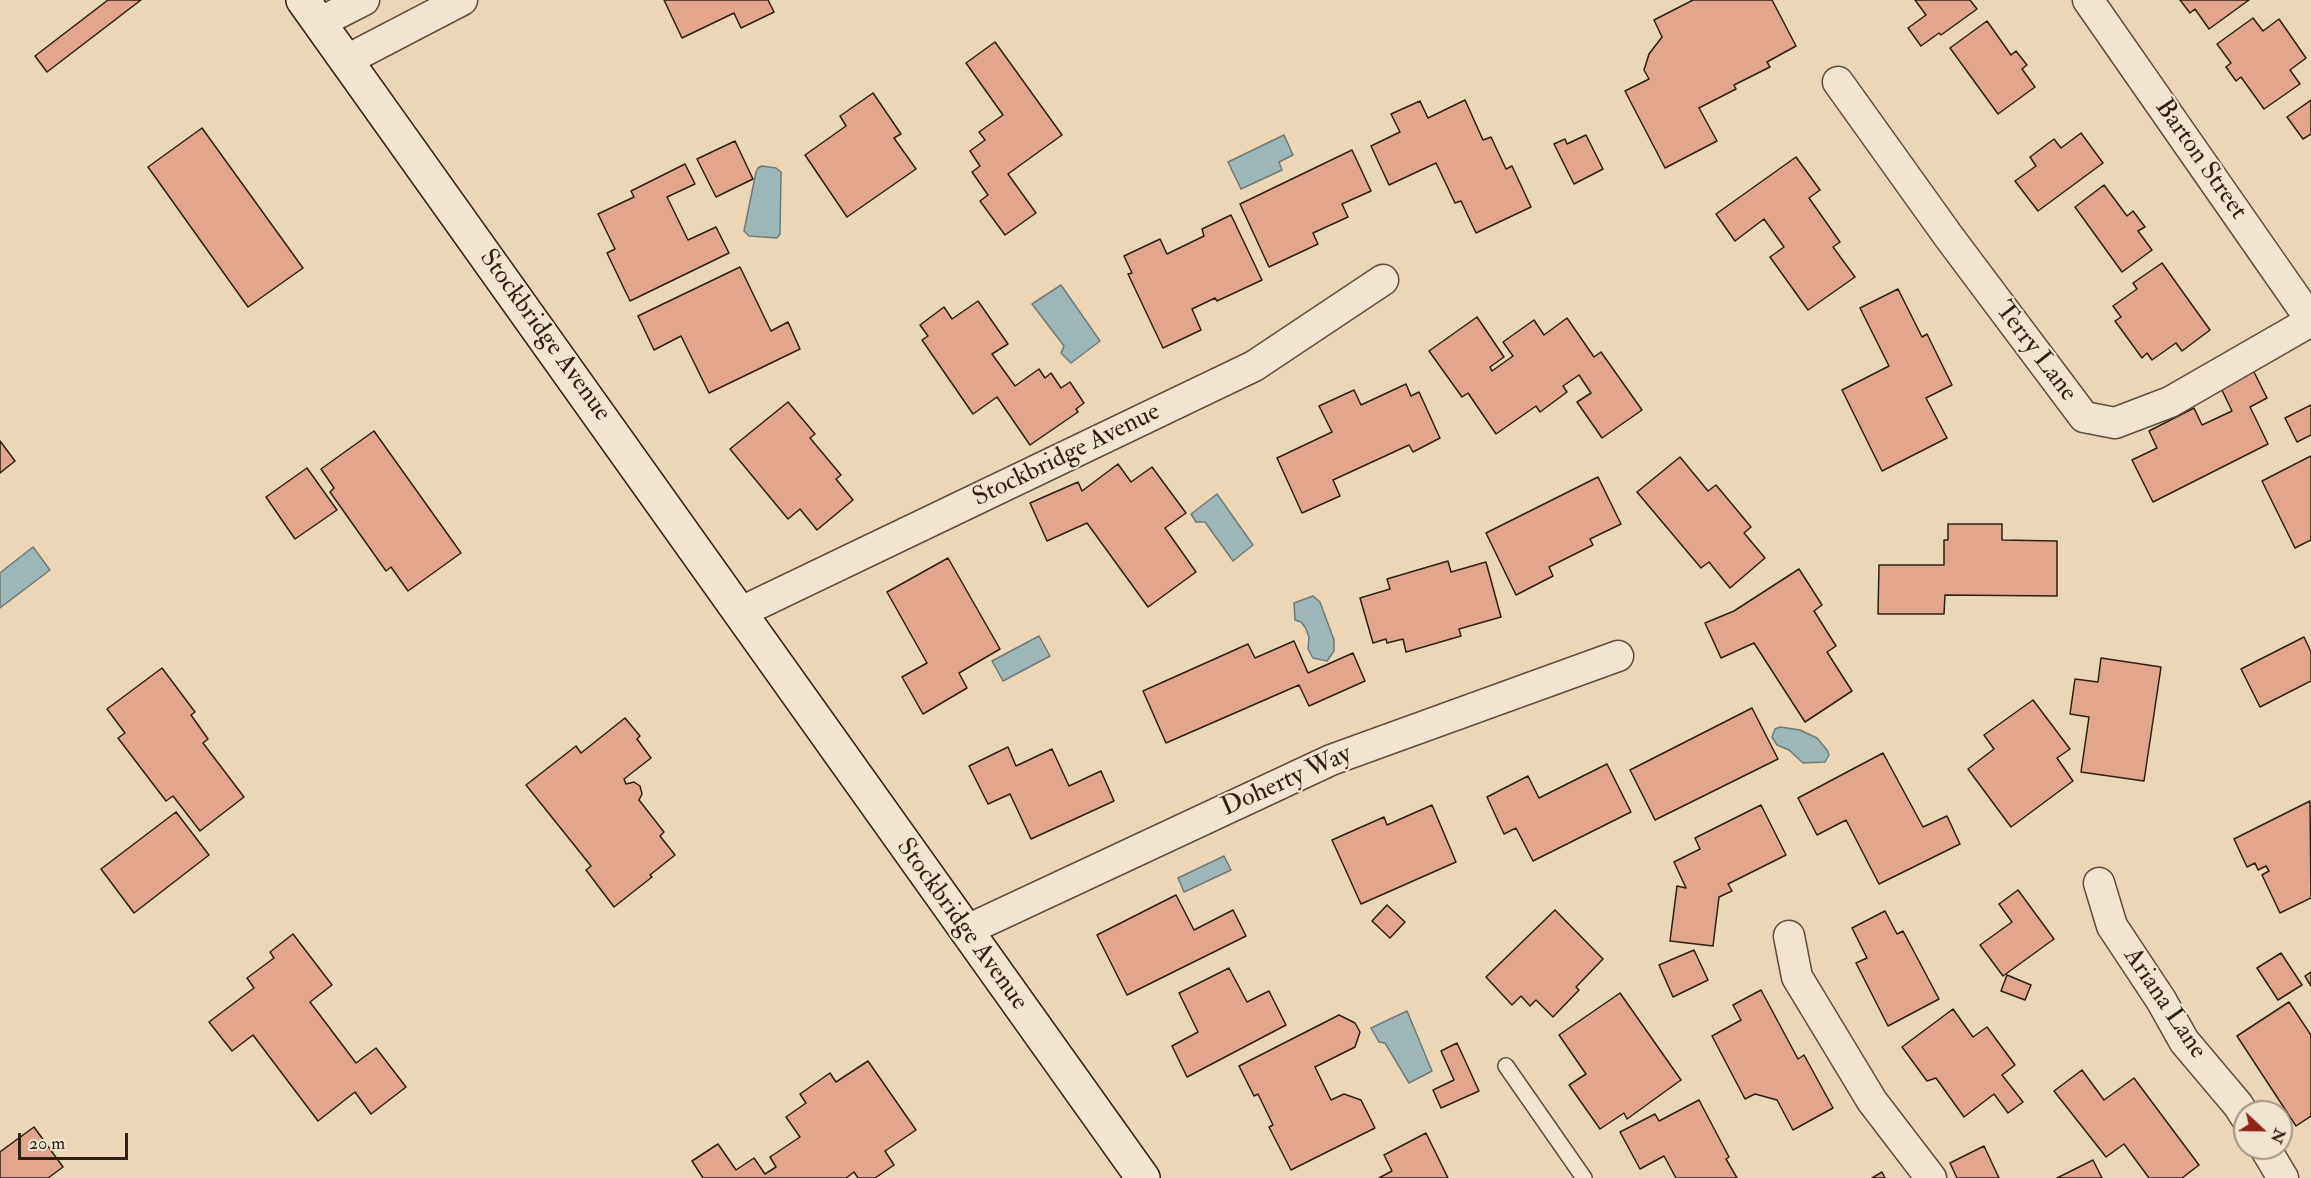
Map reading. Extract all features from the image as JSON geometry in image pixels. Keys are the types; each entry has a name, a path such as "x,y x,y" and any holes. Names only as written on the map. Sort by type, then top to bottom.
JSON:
{"street":[{"path":"311,11 364,0"},
{"path":"345,61 462,0"},
{"name":"Barton Street","path":"2088,0 2311,320"},
{"name":"Stockbridge Avenue","path":"311,11 965,931 1132,1174"},
{"name":"Terry Lane","path":"1838,82 1949,237 2084,417 2115,423 2170,402 2311,320"},
{"name":"Stockbridge Avenue","path":"739,613 1254,366 1383,280"},
{"name":"Doherty Way","path":"965,931 1331,760 1618,656"},
{"name":"Ariana Lane","path":"2099,883 2112,926 2161,1000 2184,1041 2234,1100"},
{"path":"1789,936 1797,976 1872,1101 1931,1178"},
{"path":"2272,1160 2283,1178"}],"lane":[{"path":"1506,1066 1584,1178"}],"water":[{"path":"1284,135 1293,155 1279,162 1282,170 1241,189 1228,162"},
{"path":"762,166 776,168 781,172 780,234 777,238 749,236 744,231 756,172"},
{"path":"1061,285 1100,341 1071,363 1061,353 1064,346 1032,304"},
{"path":"1217,494 1253,545 1233,561 1205,522 1196,522 1191,514"},
{"path":"33,547 50,570 0,608 0,573"},
{"path":"1313,596 1320,602 1334,640 1334,651 1327,661 1313,658 1308,649 1309,637 1305,627 1301,622 1295,620 1294,603"},
{"path":"1039,636 1050,656 1003,681 992,661"},
{"path":"1780,727 1800,730 1817,738 1829,755 1825,762 1803,763 1789,750 1777,745 1772,737 1775,729"},
{"path":"1224,856 1231,870 1184,892 1178,878"},
{"path":"1407,1011 1432,1071 1409,1083 1385,1043 1379,1042 1371,1028"}],"building":[{"path":"108,0 141,0 47,72 35,56"},
{"path":"664,0 768,0 774,12 741,28 734,13 682,38"},
{"path":"1693,0 1772,0 1796,46 1767,62 1770,67 1734,85 1736,89 1699,108 1717,141 1665,168 1625,91 1649,79 1644,70 1649,54 1662,37 1654,20"},
{"path":"1915,0 1970,0 1977,9 1941,35 1939,33 1921,46 1908,28 1926,15"},
{"path":"2180,0 2249,0 2209,29 2195,9 2190,13"},
{"path":"2253,18 2263,31 2279,19 2306,58 2290,70 2300,84 2264,109 2241,77 2236,81 2226,67 2231,63 2217,44"},
{"path":"1987,21 2011,55 2016,51 2027,65 2022,69 2035,87 1998,114 1950,48"},
{"path":"995,42 1062,135 1008,174 1036,213 1005,235 980,201 988,195 972,172 980,166 970,151 985,140 979,132 1003,115 966,63"},
{"path":"873,93 901,134 894,138 916,169 847,217 805,155 846,126 840,116"},
{"path":"1465,100 1483,140 1491,137 1506,169 1512,166 1531,207 1476,233 1461,201 1455,203 1436,163 1389,185 1371,146 1400,132 1391,114 1420,101 1428,118"},
{"path":"2311,100 2311,134 2303,139 2287,117"},
{"path":"202,128 303,268 248,307 148,167"},
{"path":"2081,133 2103,163 2038,211 2015,181 2036,166 2030,157 2054,139 2061,148"},
{"path":"1586,135 1603,169 1574,184 1554,144 1565,139 1567,144"},
{"path":"735,141 753,179 716,197 697,159"},
{"path":"1352,150 1371,191 1342,204 1348,217 1313,233 1318,244 1269,267 1240,204"},
{"path":"1796,157 1820,190 1809,198 1840,242 1833,247 1855,277 1808,310 1770,257 1784,247 1764,219 1735,241 1716,214"},
{"path":"685,164 695,184 667,197 688,240 716,227 729,253 630,301 607,253 615,249 598,214 634,197 631,191"},
{"path":"2104,185 2127,216 2133,211 2145,227 2138,231 2152,250 2122,272 2075,207"},
{"path":"1231,215 1262,280 1217,301 1215,298 1192,309 1201,330 1163,348 1128,274 1132,273 1124,256 1160,239 1167,254 1204,236 1202,229"},
{"path":"2162,263 2210,330 2182,351 2176,343 2152,360 2147,353 2142,358 2115,321 2121,317 2113,306 2137,289 2133,283"},
{"path":"740,267 771,331 788,322 800,349 709,393 681,336 654,350 638,316"},
{"path":"1898,289 1922,337 1927,334 1952,385 1926,398 1947,438 1882,471 1842,390 1889,366 1860,308"},
{"path":"978,301 1008,344 992,354 1015,386 1039,369 1045,378 1051,373 1061,388 1070,382 1084,403 1076,409 1078,412 1030,445 997,397 973,414 922,340 928,336 920,325 944,307 952,319"},
{"path":"1477,317 1504,357 1490,367 1492,371 1513,356 1503,342 1534,320 1544,335 1567,318 1594,357 1601,352 1642,410 1602,438 1577,402 1591,393 1579,375 1563,386 1567,392 1540,412 1536,406 1496,434 1468,393 1462,397 1429,351"},
{"path":"2253,370 2267,398 2250,407 2268,444 2153,502 2132,460 2157,448 2149,431 2194,408 2202,425 2232,411 2220,386"},
{"path":"1406,384 1411,396 1419,392 1440,438 1413,452 1409,445 1333,480 1340,496 1302,513 1277,458 1332,432 1319,406 1354,390 1361,405"},
{"path":"788,402 815,434 810,438 841,475 836,479 853,500 817,530 800,509 788,519 730,449"},
{"path":"2311,405 2311,435 2297,442 2285,418"},
{"path":"374,431 461,553 408,591 391,567 386,571 330,492 334,488 321,469"},
{"path":"0,441 15,461 0,473"},
{"path":"2311,456 2311,540 2295,548 2262,481"},
{"path":"1680,457 1708,491 1716,485 1751,527 1744,533 1765,558 1730,588 1709,562 1701,568 1637,492"},
{"path":"1118,464 1131,482 1152,467 1186,513 1165,528 1196,572 1148,607 1087,523 1047,541 1030,503 1078,482 1082,491"},
{"path":"307,468 337,510 295,539 266,497"},
{"path":"1598,477 1621,524 1590,539 1593,545 1549,567 1553,576 1516,595 1486,533"},
{"path":"1948,524 2002,524 2002,540 2057,541 2057,596 1945,595 1944,614 1878,614 1879,565 1944,565 1944,540 1948,540"},
{"path":"948,558 1000,649 959,673 967,688 923,714 902,677 927,663 887,592"},
{"path":"1448,561 1451,572 1486,562 1501,617 1459,629 1461,636 1406,652 1403,639 1387,643 1386,639 1373,643 1360,598 1390,589 1387,579"},
{"path":"1799,569 1822,605 1814,611 1836,646 1827,652 1852,691 1805,722 1754,643 1721,658 1705,623 1734,611"},
{"path":"2304,637 2311,652 2311,681 2260,707 2241,669"},
{"path":"1294,641 1308,673 1353,653 1365,681 1309,706 1299,685 1166,743 1143,691 1248,644 1255,658"},
{"path":"2101,658 2161,667 2144,781 2081,772 2089,717 2070,714 2075,679 2098,682"},
{"path":"162,668 195,712 191,715 208,739 203,743 244,797 200,831 173,796 166,801 118,738 125,733 107,709"},
{"path":"2033,700 2070,749 2057,758 2073,781 2011,827 1968,769 1994,749 1984,735"},
{"path":"1752,708 1778,759 1655,820 1630,770"},
{"path":"625,718 640,736 637,739 651,758 624,779 626,784 634,782 640,786 642,794 639,800 664,832 660,836 675,855 650,875 652,877 614,907 586,870 591,866 526,785 576,746 581,753"},
{"path":"1008,747 1016,766 1052,749 1069,786 1101,771 1114,801 1031,839 1010,794 988,804 969,766"},
{"path":"1883,753 1923,827 1947,816 1960,844 1879,884 1846,820 1817,835 1798,798"},
{"path":"1607,764 1631,812 1533,861 1516,828 1504,834 1487,797 1528,776 1539,798"},
{"path":"2310,801 2311,898 2280,913 2262,875 2269,871 2266,866 2258,870 2255,863 2247,867 2234,839"},
{"path":"1432,805 1456,862 1361,904 1332,840 1384,817 1387,825"},
{"path":"1761,805 1786,855 1728,884 1732,891 1719,897 1713,946 1670,941 1677,886 1686,888 1674,862 1700,849 1695,838"},
{"path":"176,812 209,855 134,913 101,869"},
{"path":"2018,890 2054,939 2003,976 1980,945 2012,922 1999,904"},
{"path":"1176,895 1194,930 1233,910 1246,936 1127,995 1097,935"},
{"path":"1387,905 1405,922 1390,938 1372,921"},
{"path":"1555,910 1603,959 1576,987 1579,990 1553,1017 1536,1000 1530,1006 1521,996 1512,1005 1486,977"},
{"path":"1885,911 1897,934 1903,931 1939,999 1888,1026 1856,963 1867,958 1852,928"},
{"path":"293,934 332,985 310,1002 356,1063 376,1048 406,1087 371,1114 355,1092 318,1121 253,1035 232,1051 209,1022 254,988 247,978 274,958 270,952"},
{"path":"1694,950 1708,980 1673,997 1659,965"},
{"path":"2281,953 2302,985 2278,1000 2257,968"},
{"path":"1229,968 1247,1002 1269,991 1286,1025 1187,1077 1172,1046 1198,1032 1179,993"},
{"path":"2311,972 2311,986 2305,976"},
{"path":"2007,975 2031,985 2025,1000 2001,991"},
{"path":"1761,990 1798,1059 1804,1055 1833,1108 1793,1130 1777,1100 1755,1094 1745,1099 1712,1036 1741,1020 1733,1005"},
{"path":"1620,993 1681,1080 1627,1119 1624,1113 1600,1129 1569,1085 1586,1074 1559,1035"},
{"path":"2289,1002 2311,1035 2311,1116 2296,1126 2293,1121 2293,1100 2279,1100 2237,1036"},
{"path":"1953,1009 1973,1037 1987,1027 2015,1065 2002,1075 2023,1102 2008,1113 1994,1094 1964,1117 1936,1078 1927,1081 1902,1047"},
{"path":"1339,1015 1355,1023 1360,1032 1355,1047 1315,1067 1331,1100 1344,1094 1361,1100 1375,1128 1291,1170 1269,1127 1273,1125 1258,1094 1254,1096 1239,1066"},
{"path":"1457,1043 1479,1091 1441,1108 1433,1090 1454,1080 1441,1051"},
{"path":"868,1061 916,1130 885,1151 894,1165 875,1178 858,1178 854,1172 846,1178 703,1178 692,1161 718,1144 736,1170 754,1158 765,1174 776,1167 770,1157 800,1137 786,1117 806,1103 800,1094 830,1073 836,1082"},
{"path":"2082,1070 2104,1100 2134,1078 2199,1165 2182,1178 2149,1178 2124,1144 2106,1157 2054,1091"},
{"path":"1699,1100 1729,1157 1726,1159 1737,1178 1676,1178 1664,1156 1640,1169 1620,1132 1655,1114 1659,1121"},
{"path":"34,1127 63,1167 48,1178 0,1178 0,1152"},
{"path":"1426,1133 1448,1178 1379,1178 1392,1171 1384,1155"},
{"path":"1984,1146 1999,1178 1957,1178 1950,1163"},
{"path":"2093,1160 2102,1178 2057,1178"},
{"path":"1882,1172 1885,1178 1872,1178"}]}
